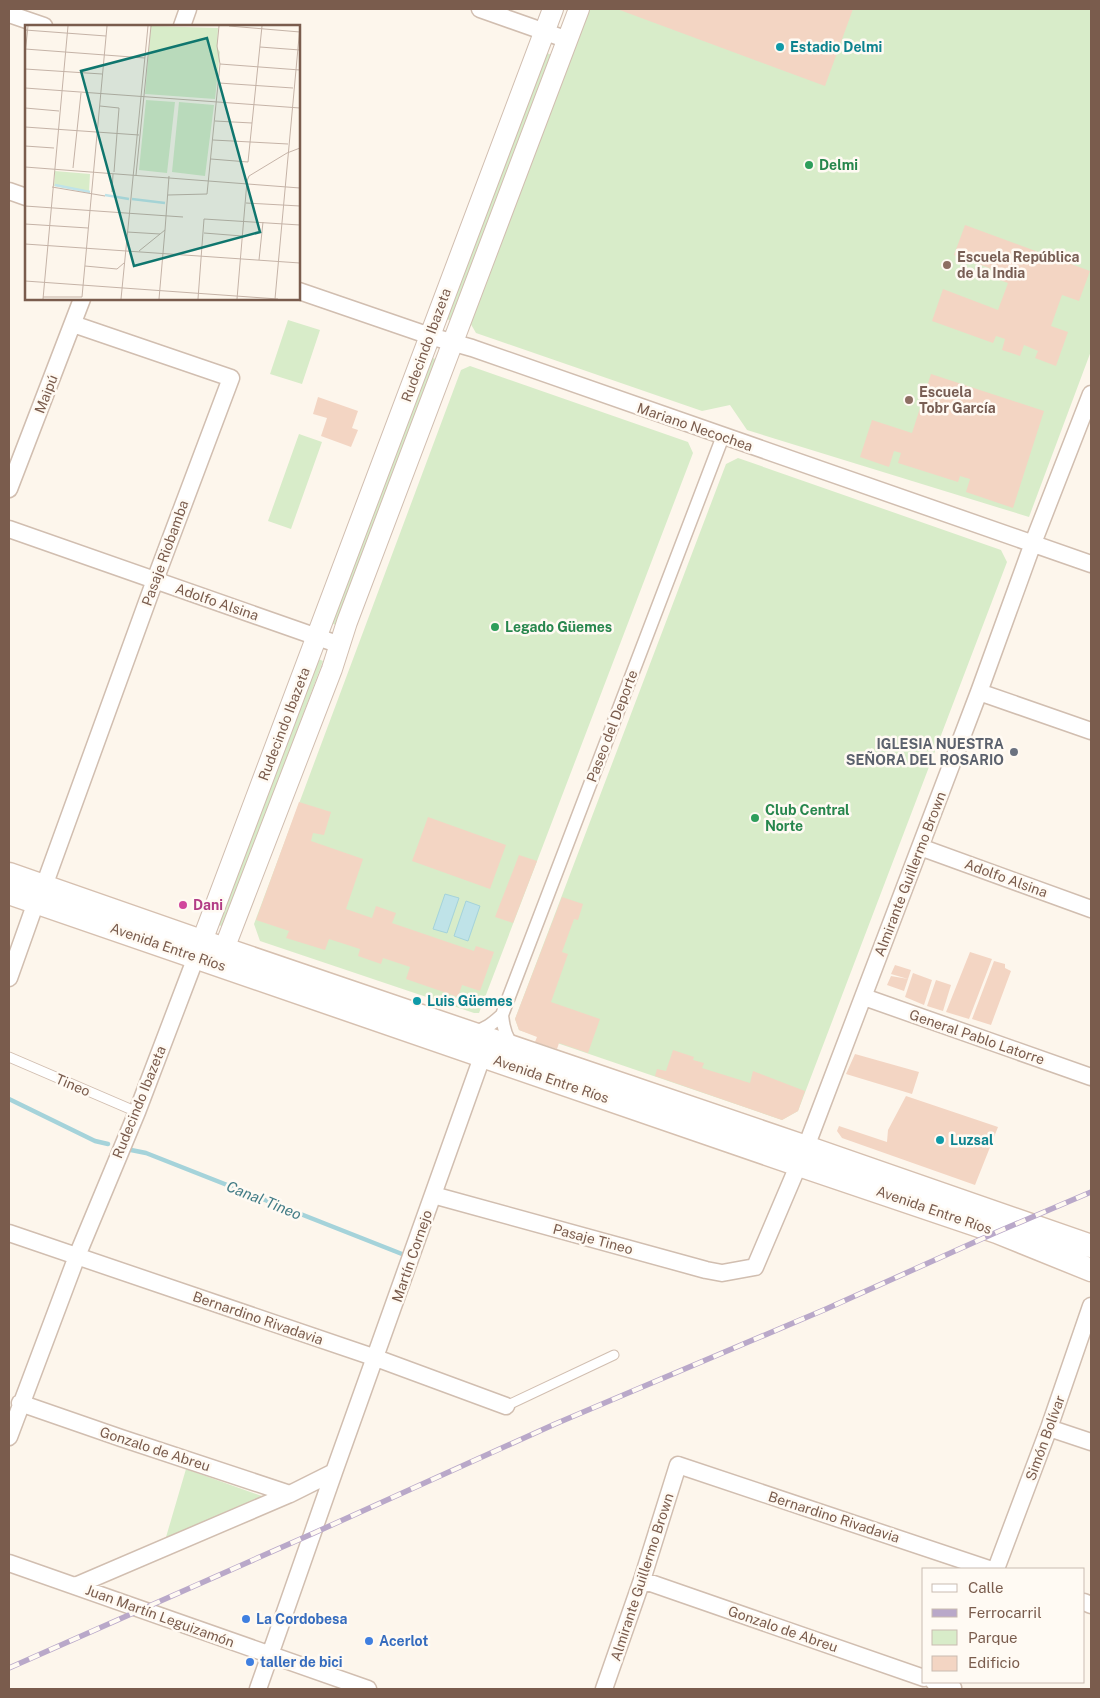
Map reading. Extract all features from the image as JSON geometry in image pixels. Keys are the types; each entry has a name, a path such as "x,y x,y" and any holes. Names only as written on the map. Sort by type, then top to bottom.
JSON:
{"main road":[{"name":"Avenida Entre Ríos","path":"9,874 40,894 221,957 481,1042 979,1216 1091,1246"},
{"name":"Avenida Entre Ríos","path":"9,892 40,894"},
{"name":"Avenida Entre Ríos","path":"481,1042 515,1048 803,1156"},
{"name":"Avenida Entre Ríos","path":"979,1216 1091,1270"}],"street":[{"path":"182,25 188,9"},
{"path":"480,9 568,40"},
{"name":"Rudecindo Ibazeta","path":"9,1436 20,1402 76,1256 137,1112 553,9"},
{"name":"Rudecindo Ibazeta","path":"221,957 580,9"},
{"path":"9,14 41,25"},
{"path":"9,191 25,197"},
{"name":"Mariano Necochea","path":"300,291 430,336 453,342 1091,564"},
{"name":"Maipú","path":"9,489 82,300"},
{"name":"Pasaje Riobamba","path":"9,978 231,378 73,324"},
{"name":"Almirante Guillermo Brown","path":"755,1267 803,1156 979,692 1033,543 1091,394"},
{"name":"Paseo del Deporte","path":"502,1015 723,436"},
{"name":"Adolfo Alsina","path":"9,529 340,645"},
{"path":"979,692 1091,731"},
{"name":"Adolfo Alsina","path":"920,847 1091,909"},
{"name":"General Pablo Latorre","path":"864,997 1091,1077"},
{"path":"481,1042 480,1030 492,1024 502,1015"},
{"path":"502,1015 503,1027 508,1040 515,1048"},
{"name":"Martín Cornejo","path":"258,1689 433,1195 481,1042"},
{"name":"Pasaje Tineo","path":"433,1195 706,1270 722,1273 755,1267"},
{"name":"Bernardino Rivadavia","path":"9,1233 376,1358 506,1406"},
{"name":"Simón Bolívar","path":"996,1568 1049,1428 1091,1306"},
{"name":"Gonzalo de Abreu","path":"20,1402 121,1438 290,1494"},
{"path":"1049,1428 1091,1442"},
{"name":"Almirante Guillermo Brown","path":"604,1689 642,1580 678,1465"},
{"name":"Bernardino Rivadavia","path":"678,1465 986,1568"},
{"path":"75,1586 290,1494 334,1472"},
{"name":"Juan Martín Leguizamón","path":"9,1563 368,1689"},
{"name":"Gonzalo de Abreu","path":"642,1580 922,1677"},
{"path":"939,1683 954,1686"}],"lane":[{"name":"Tineo","path":"9,1058 137,1112"},
{"path":"506,1406 614,1355"}],"green space":[{"name":"Delmi","path":"585,9 1091,9 1091,351 1029,517 747,430 730,405 702,411 476,333 469,321"},
{"path":"544,52 552,55 452,321 444,318"},
{"path":"288,320 320,330 302,384 270,374"},
{"path":"430,357 438,360 338,626 331,623"},
{"name":"Legado Güemes","path":"470,366 688,442 693,453 479,1013 474,1013 260,941 254,924 461,370"},
{"path":"299,434 322,442 291,529 268,521"},
{"path":"738,458 1001,550 1007,562 798,1111 782,1120 519,1030 515,1019 726,464"},
{"path":"316,658 323,661 224,927 216,924"},
{"path":"186,1469 273,1500 164,1544"}],"water":[{"path":"445,894 459,898 447,933 433,929"},
{"path":"466,901 480,906 468,941 454,936"}],"building":[{"name":"Estadio Delmi","path":"617,9 853,9 825,86"},
{"path":"965,225 1090,271 1079,301 1062,295 1051,326 1068,332 1056,366 1035,358 1038,351 1024,345 1020,356 1002,350 1005,339 996,336 993,343 932,321 943,289 998,310 1008,283 997,279 1000,272 954,255"},
{"path":"931,374 1044,411 1013,508 966,492 970,479 960,476 958,482 898,463 901,453 894,451 889,467 860,457 872,420 912,433"},
{"path":"318,397 358,411 352,428 358,430 351,447 321,436 327,418 313,414"},
{"path":"299,802 331,812 324,835 313,833 311,841 363,859 346,909 372,918 376,906 396,913 392,923 474,951 476,946 494,952 480,991 462,985 458,997 406,979 410,967 383,958 381,964 358,956 360,949 329,939 325,950 286,938 289,931 256,920"},
{"path":"428,817 506,845 490,889 412,861"},
{"path":"519,855 537,861 513,923 495,917"},
{"path":"562,897 583,904 578,920 574,919 562,952 568,954 551,1002 600,1019 588,1053 559,1043 557,1049 535,1042 537,1037 519,1030 515,1019"},
{"path":"970,952 992,959 969,1019 946,1012"},
{"path":"994,961 1005,964 1005,968 1011,971 991,1025 972,1019"},
{"path":"895,965 911,970 908,979 891,974"},
{"path":"913,973 932,980 924,1005 905,997"},
{"path":"891,976 908,979 904,991 887,985"},
{"path":"936,980 951,985 943,1011 927,1006"},
{"path":"673,1050 694,1057 693,1060 704,1063 702,1068 750,1083 753,1071 805,1091 798,1111 782,1120 655,1076 657,1069 666,1071"},
{"path":"855,1054 919,1072 912,1094 846,1074"},
{"name":"Luzsal","path":"906,1096 998,1127 975,1185 842,1138 837,1131 839,1126 887,1142 888,1130"}],"waterway":[{"name":"Canal Tineo","path":"9,1099 95,1141 108,1144"},
{"name":"Canal Tineo","path":"126,1149 146,1153 402,1254"}],"railway":[{"path":"9,1668 555,1424 826,1309 1091,1192"}],"place":[{"name":"Estadio Delmi","path":"780,47"},
{"name":"Delmi","path":"809,165"},
{"name":"Escuela República de la India","path":"947,265"},
{"name":"Escuela Tobr García","path":"909,400"},
{"name":"Legado Güemes","path":"495,627"},
{"name":"IGLESIA NUESTRA SEÑORA DEL ROSARIO","path":"1014,752"},
{"name":"Club Central Norte","path":"755,818"},
{"name":"Dani","path":"183,905"},
{"name":"Luis Güemes","path":"417,1001"},
{"name":"Luzsal","path":"940,1140"},
{"name":"La Cordobesa","path":"246,1619"},
{"name":"Acerlot","path":"369,1641"},
{"name":"taller de bici","path":"250,1662"}]}
